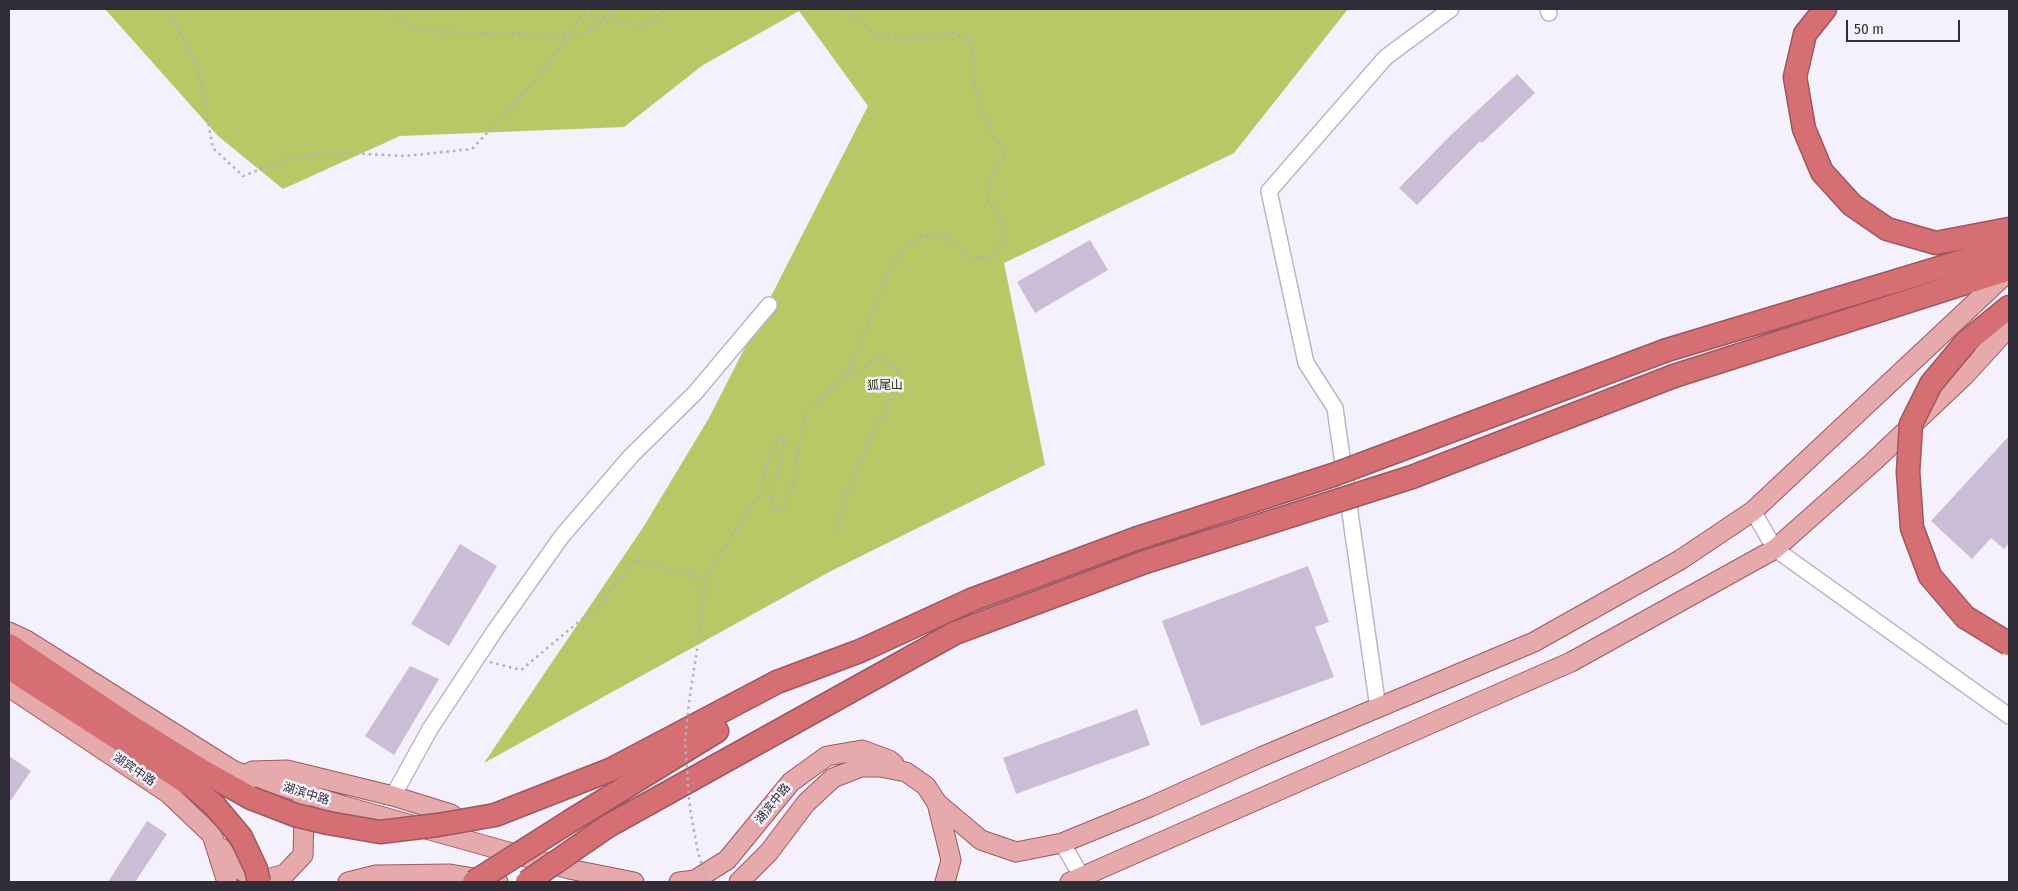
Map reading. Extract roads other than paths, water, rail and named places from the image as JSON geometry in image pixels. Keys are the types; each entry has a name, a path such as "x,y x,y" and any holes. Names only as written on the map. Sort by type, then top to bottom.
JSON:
{"highway":[{"path":"1824,9 1805,34 1795,77 1804,129 1822,172 1852,206 1887,229 1936,243 2009,229"},
{"path":"9,645 127,724 201,770 251,798 295,815 380,832 438,825 495,815 610,770 777,682 860,651 971,600 1135,539 1333,475 1667,350 2009,247"},
{"path":"527,882 608,826 955,633 1145,562 1412,477 1674,376 2009,270"},
{"path":"2009,307 1966,342 1931,384 1911,424 1908,472 1912,528 1930,576 1965,617 2009,644"},
{"path":"474,882 704,738 860,651"},
{"path":"9,668 192,786 215,806 241,837 256,868 259,882"}],"main road":[{"path":"937,803 981,840 1016,852 1062,843 1534,642 1680,560 1754,511 2009,270"},
{"path":"1080,880 1571,662 1775,549 1873,462 1966,374 2009,327"},
{"name":"湖滨中路","path":"9,632 26,640 234,771 293,790 569,870 634,882"},
{"name":"湖宾中路","path":"9,687 168,793 212,834 227,882"},
{"name":"湖滨中路","path":"678,882 696,880 727,860 791,782 827,756 862,750 888,760 926,786 937,803"},
{"path":"739,882 769,852 806,803 833,778 861,768 880,767 906,772"},
{"path":"234,771 287,770 394,796 451,814 485,846"},
{"path":"212,834 233,866 260,881 285,874 303,855 304,818 293,790"},
{"path":"937,803 952,860 945,882"},
{"path":"348,882 376,875 450,874 498,882"}],"street":[{"path":"1378,708 1335,408 1306,363 1269,191 1386,57 1451,9"},
{"path":"394,796 430,729 562,536 630,456 695,393 769,305"},
{"path":"1754,511 1775,549 2009,716"},
{"path":"1062,843 1080,880"}],"park label":[{"name":"狐尾山","path":"885,386"}]}
